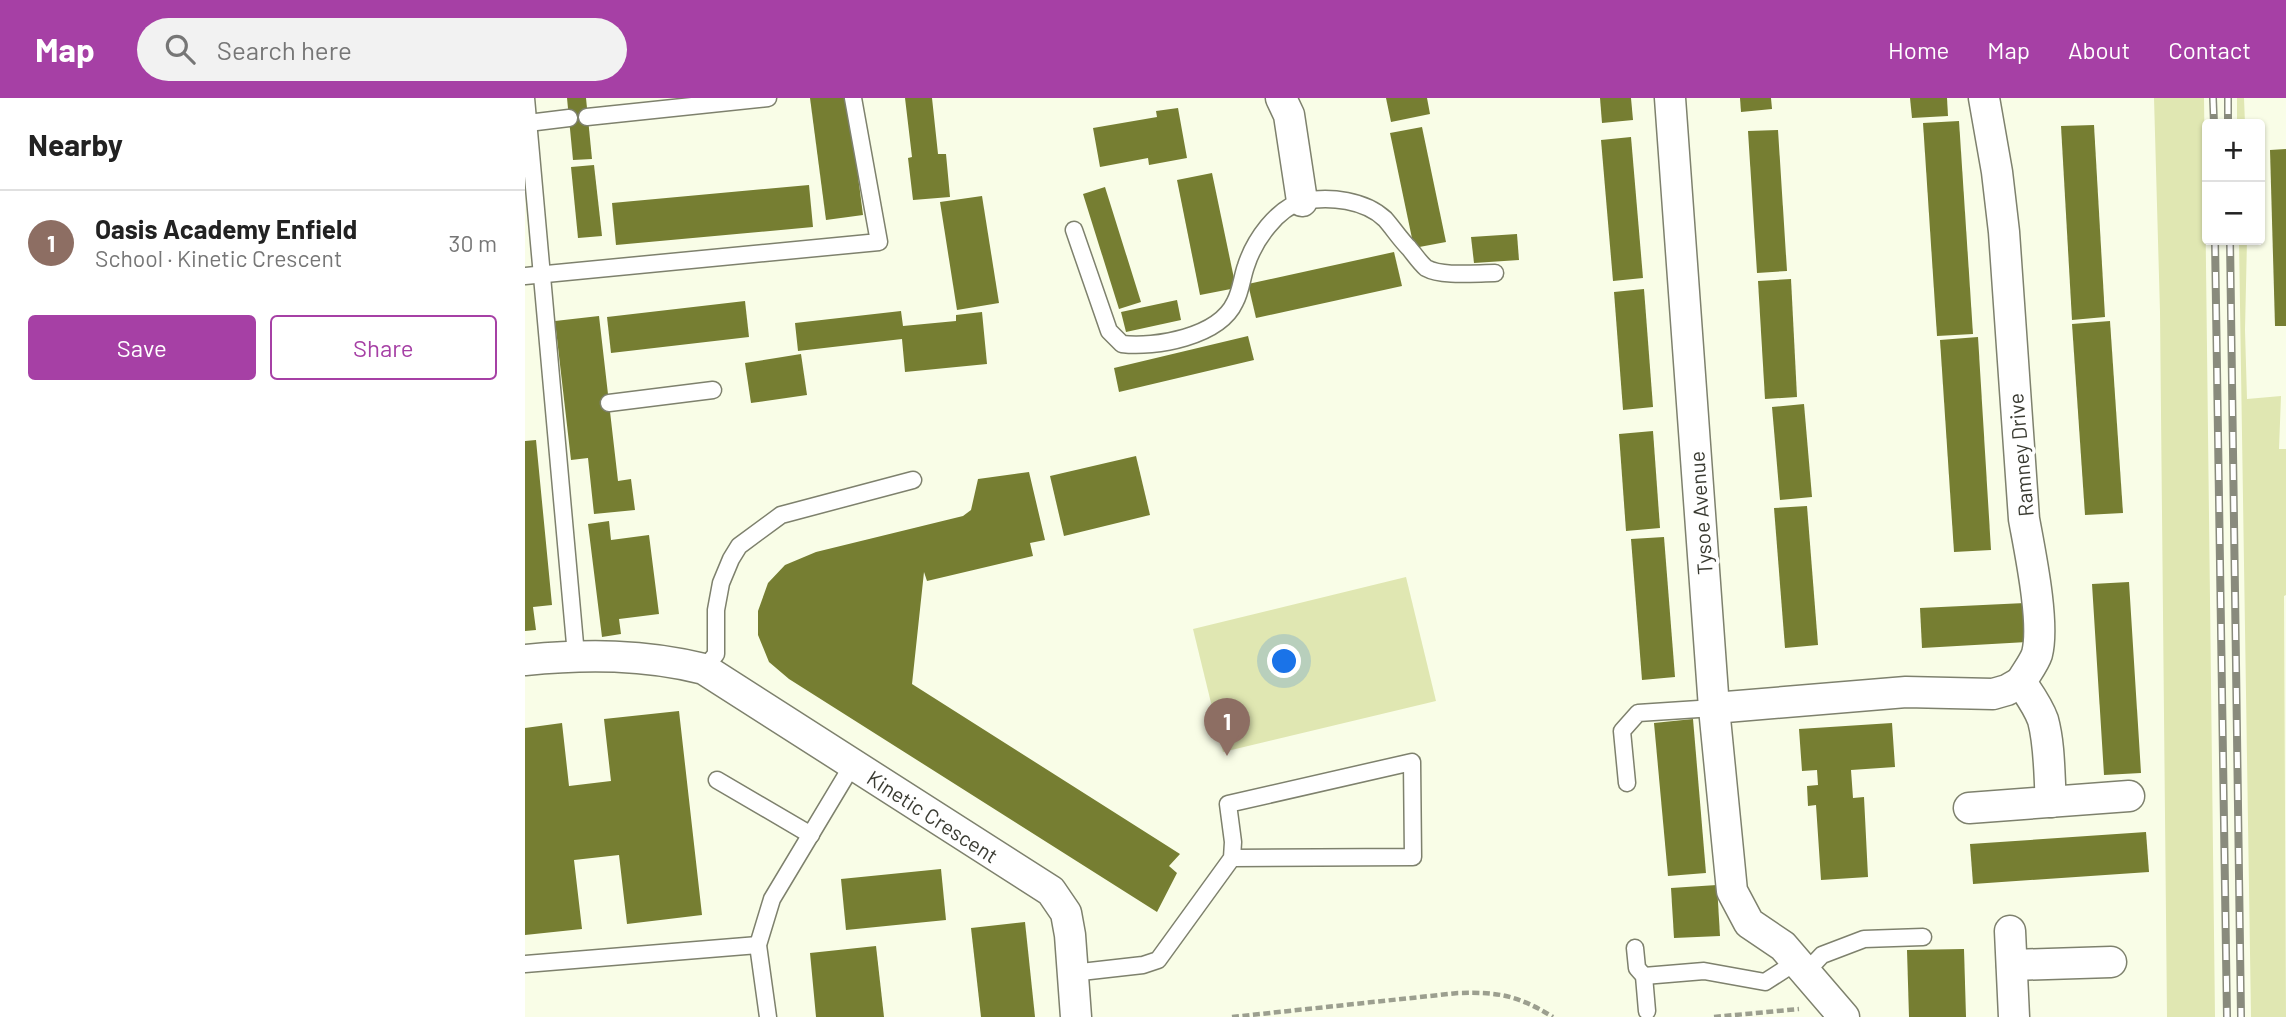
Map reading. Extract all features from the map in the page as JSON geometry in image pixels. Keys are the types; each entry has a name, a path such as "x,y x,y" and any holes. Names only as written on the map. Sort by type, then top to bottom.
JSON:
{"street":[{"path":"1281,98 1289,115 1302,201"},
{"name":"Tysoe Avenue","path":"1669,98 1714,708 1733,891 1749,923 1783,946 1801,967"},
{"name":"Ramney Drive","path":"1984,98 2003,220 2024,519 2039,629 2036,654 2021,682"},
{"name":"Kinetic Crescent","path":"525,660 576,655 669,660 704,669 1051,891 1066,913 1076,1017"},
{"path":"1714,708 1906,692 1993,694 2021,682 2035,702 2042,719 2051,802"},
{"path":"1969,808 2129,796"},
{"path":"2010,931 2014,1017"},
{"path":"2012,965 2111,962"},
{"path":"1801,967 1839,1010"}],"lane":[{"path":"526,98 542,275 560,409 576,655"},
{"path":"587,117 768,98"},
{"path":"525,276 879,242 853,98"},
{"path":"528,123 569,118"},
{"path":"1074,230 1109,331 1122,344 1141,346 1166,344 1219,321 1235,303 1247,263 1262,234 1282,214 1302,201 1335,198 1357,204 1383,217 1427,268 1454,274 1495,273"},
{"path":"609,403 713,390"},
{"path":"704,669 716,654 716,610 721,583 739,546 781,515 913,480"},
{"path":"1627,783 1622,731 1629,720 1638,713 1714,708"},
{"path":"1072,973 1143,965 1158,960 1232,858 1233,842 1228,804 1412,762 1413,857 1232,858"},
{"path":"768,1017 758,945 772,900 853,764"},
{"path":"717,780 811,835"},
{"path":"1644,976 1704,971 1765,982 1864,939 1923,937"},
{"path":"525,964 758,945"},
{"path":"1635,948 1637,968 1644,976 1647,1011"}],"path":[{"path":"1232,1017 1458,993 1493,992 1528,1002 1553,1017"},
{"path":"1714,1017 1812,1008 1839,1010"}],"green space":[{"path":"2154,98 2204,98 2202,245 2206,245 2215,1017 2167,1017 2160,312"},
{"path":"2237,98 2244,98 2245,119 2237,119"},
{"path":"2239,245 2247,245 2247,399 2281,396 2279,449 2286,449 2286,1017 2251,1017"},
{"path":"1406,577 1436,701 1223,752 1193,629"}],"building":[{"path":"567,98 586,98 592,159 573,160"},
{"path":"810,98 848,98 863,215 826,220"},
{"path":"905,98 932,98 938,154 946,154 950,197 913,200 908,158 912,157"},
{"path":"1386,98 1427,98 1430,114 1391,122"},
{"path":"1600,98 1631,98 1633,120 1602,123"},
{"path":"1740,98 1771,98 1772,109 1741,112"},
{"path":"1910,98 1947,98 1948,116 1912,118"},
{"path":"1178,108 1187,158 1149,165 1148,158 1100,167 1093,128 1157,117 1156,111"},
{"path":"1959,121 1973,334 1937,336 1923,123"},
{"path":"2094,125 2105,317 2072,320 2061,126"},
{"path":"1422,127 1446,242 1414,248 1390,133"},
{"path":"1778,130 1787,271 1757,273 1748,131"},
{"path":"1631,137 1643,278 1613,281 1601,140"},
{"path":"2286,149 2286,326 2275,326 2270,150"},
{"path":"594,165 602,236 578,238 571,167"},
{"path":"1212,173 1236,288 1200,295 1177,180"},
{"path":"809,185 813,227 616,245 612,203"},
{"path":"1105,187 1141,302 1119,309 1083,194"},
{"path":"982,196 999,303 957,310 940,202"},
{"path":"1517,234 1519,260 1474,263 1471,237"},
{"path":"1394,252 1402,286 1256,318 1248,284"},
{"path":"1791,279 1797,397 1765,399 1758,281"},
{"path":"1644,289 1653,407 1623,410 1614,292"},
{"path":"1177,300 1181,320 1126,332 1121,312"},
{"path":"745,301 749,337 611,353 607,317"},
{"path":"901,311 903,326 956,321 956,315 982,312 987,364 905,372 902,339 798,351 795,323"},
{"path":"599,316 618,481 631,479 635,510 594,514 588,458 571,460 555,321"},
{"path":"2110,321 2123,513 2085,515 2072,324"},
{"path":"1248,336 1254,360 1119,392 1114,368"},
{"path":"1978,337 1991,550 1954,552 1940,340"},
{"path":"801,354 807,395 751,403 745,363"},
{"path":"1804,404 1812,497 1780,500 1772,407"},
{"path":"1653,431 1660,528 1626,531 1619,434"},
{"path":"536,440 552,605 533,607 536,630 525,631 525,441"},
{"path":"1136,456 1150,515 1064,536 1050,476"},
{"path":"1029,472 1045,540 1030,543 1033,556 927,581 924,572 912,684 1180,854 1169,866 1177,873 1157,912 789,679 769,662 758,635 758,611 768,583 785,565 816,552 963,516 971,510 978,479"},
{"path":"1807,506 1818,645 1785,648 1774,508"},
{"path":"609,521 611,540 649,535 659,614 619,619 621,634 602,637 588,524"},
{"path":"1664,537 1675,677 1642,680 1631,539"},
{"path":"2129,582 2141,773 2104,775 2092,584"},
{"path":"2025,603 2027,642 1922,648 1920,608"},
{"path":"679,711 702,915 627,924 619,855 574,860 582,929 525,935 525,728 562,723 569,786 611,781 604,719"},
{"path":"1693,719 1706,873 1668,876 1654,723"},
{"path":"1892,723 1895,767 1851,770 1853,798 1864,797 1868,877 1821,880 1816,805 1808,806 1807,786 1818,785 1817,770 1802,771 1799,729"},
{"path":"2146,832 2149,872 1973,884 1970,844"},
{"path":"941,869 946,920 846,930 841,879"},
{"path":"1717,885 1720,936 1674,938 1671,888"},
{"path":"1025,922 1035,1017 981,1017 971,928"},
{"path":"876,946 884,1017 816,1017 810,953"},
{"path":"1964,949 1966,1017 1909,1017 1907,950"}],"railway":[{"path":"2213,98 2214,119"},
{"path":"2228,98 2228,119"},
{"path":"2215,245 2227,1017"},
{"path":"2230,245 2241,1017"}],"place":[{"name":"Oasis Academy Enfield","path":"1227,756"}]}
